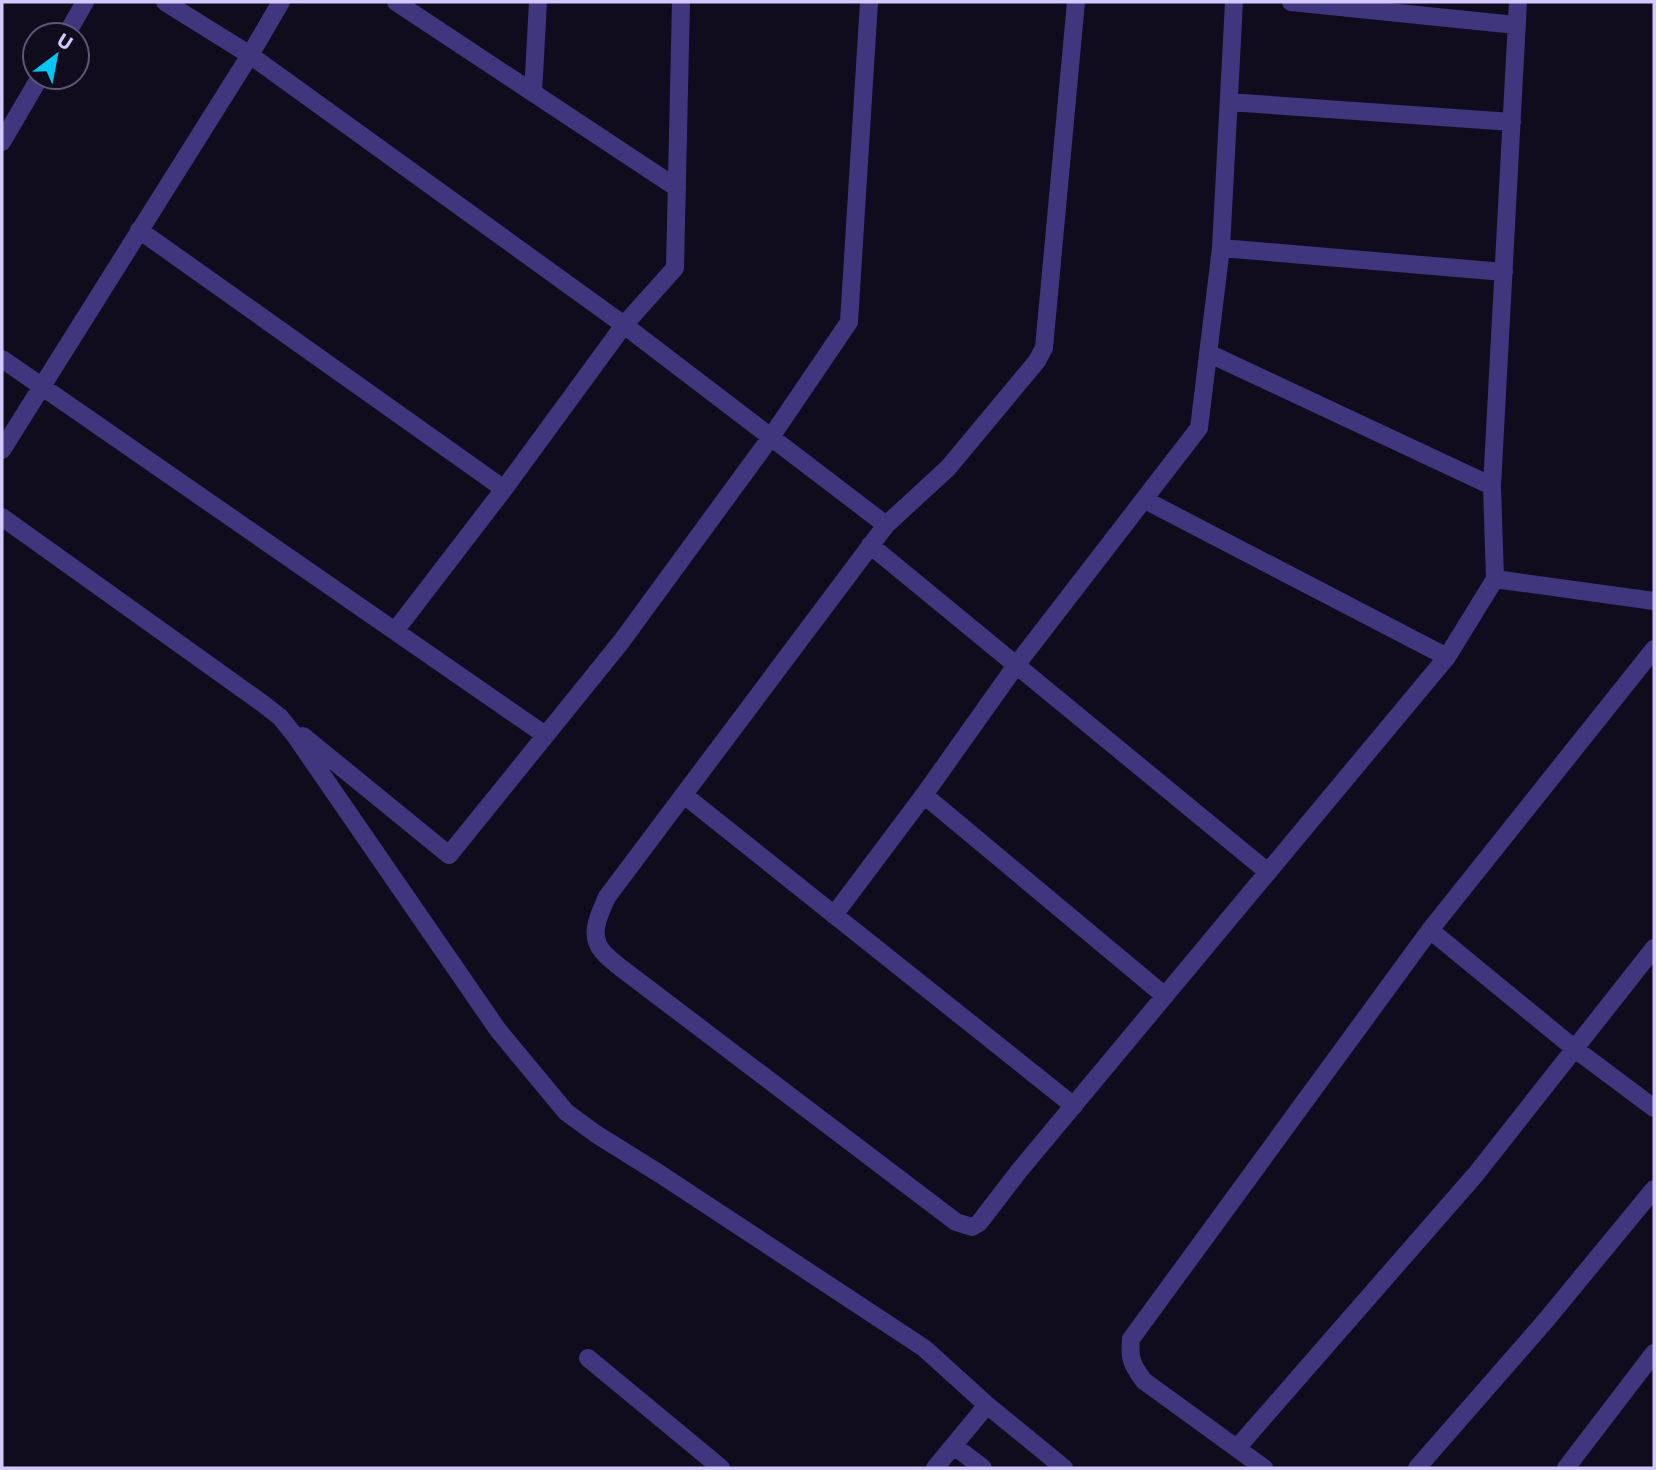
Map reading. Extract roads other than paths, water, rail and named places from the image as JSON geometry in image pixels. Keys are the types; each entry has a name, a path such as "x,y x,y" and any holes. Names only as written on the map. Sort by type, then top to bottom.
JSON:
{"street":[{"path":"73,21 85,2"},
{"path":"165,2 250,55 624,325 886,525"},
{"path":"2,450 281,2"},
{"path":"396,2 677,188"},
{"path":"533,93 538,2"},
{"path":"395,631 504,489 624,325 675,268 681,2"},
{"path":"2,517 262,703 449,855 621,642 771,437 849,322 869,2"},
{"path":"1076,2 1044,348 948,468 886,525 870,545 607,897 594,935 602,951 621,968 956,1222 972,1227 979,1223 1447,657 1495,579 1492,486 1518,2"},
{"path":"834,915 1017,664 1199,428 1221,248 1234,2"},
{"path":"1290,2 1516,25"},
{"path":"2,142 32,91"},
{"path":"1229,102 1512,122"},
{"path":"139,230 504,489"},
{"path":"1221,248 1504,272"},
{"path":"1208,353 1492,486"},
{"path":"2,359 545,735"},
{"path":"1145,500 1447,657"},
{"path":"870,545 1268,872"},
{"path":"1495,579 1654,601"},
{"path":"1264,1468 1144,1381 1133,1367 1129,1354 1131,1339 1430,930 1654,649"},
{"path":"280,717 498,1031 566,1112 597,1135 924,1348 987,1405 1064,1468"},
{"path":"924,794 1165,996"},
{"path":"684,795 1074,1106"},
{"path":"1430,930 1575,1049 1654,1108"},
{"path":"1237,1448 1476,1174 1654,948"},
{"path":"1418,1468 1547,1319 1654,1189"},
{"path":"1566,1468 1654,1353"},
{"path":"588,1358 721,1468"},
{"path":"934,1468 987,1405"},
{"path":"954,1446 983,1468"}]}
